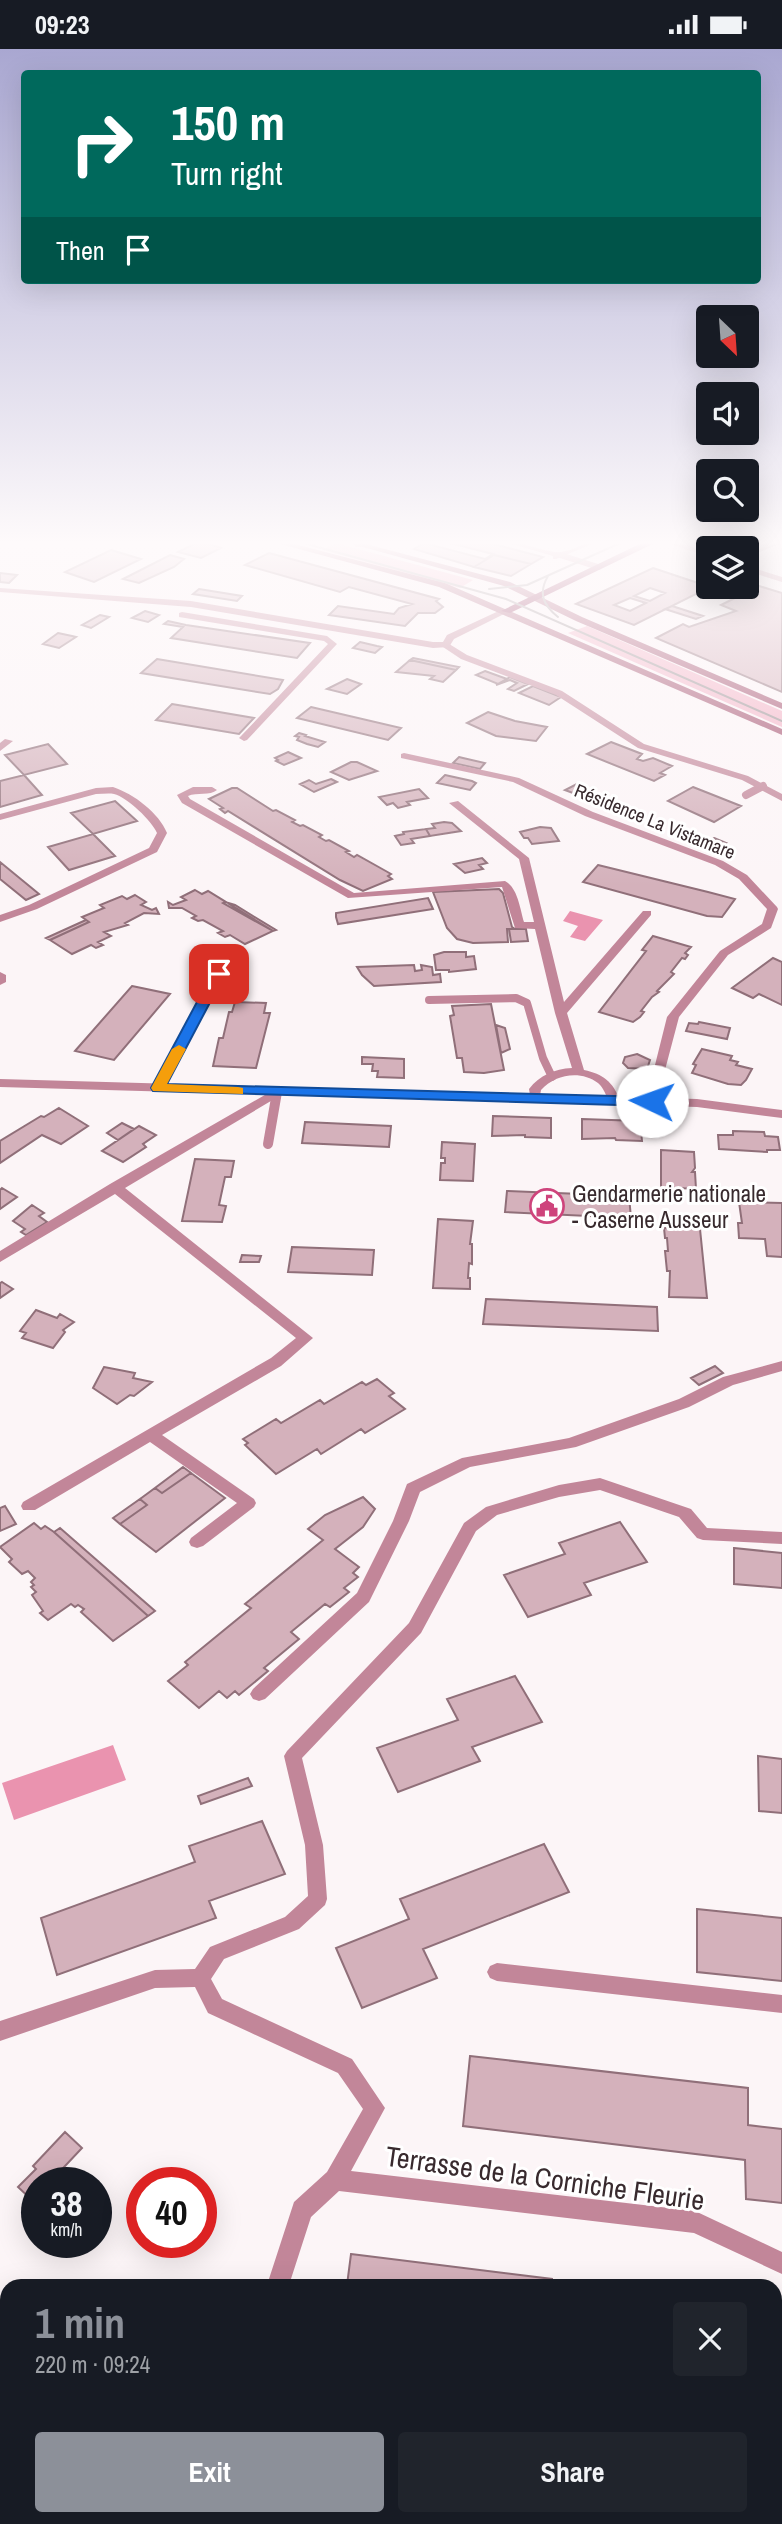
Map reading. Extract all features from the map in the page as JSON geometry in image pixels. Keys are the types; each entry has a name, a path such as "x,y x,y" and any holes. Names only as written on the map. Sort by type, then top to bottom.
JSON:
{"main road":[{"path":"605,654 782,732"},
{"path":"664,654 782,706"}],"street":[{"path":"244,738 323,654"},
{"path":"460,654 559,693 610,728 660,754 733,775 763,786 782,797"},
{"name":"Résidence La Vistamare","path":"404,756 516,780 589,814 719,863 743,877 773,909 767,926 724,953 673,1017 652,1101"},
{"path":"0,817 96,791 113,790 125,795 158,823 162,833 153,850 33,907 0,919"},
{"path":"212,790 193,790 181,795 186,801 352,896 505,884 509,889 519,926 541,925"},
{"path":"454,803 524,859 561,1013 579,1072"},
{"path":"561,1013 647,913"},
{"path":"158,1088 219,974"},
{"path":"0,975 0,982"},
{"path":"535,1098 539,1084 552,1077 579,1072 591,1074 606,1083 614,1100"},
{"path":"0,1083 652,1101 718,1105 782,1114"},
{"path":"0,1257 277,1092"},
{"path":"29,1506 276,1362 306,1338 115,1187"},
{"path":"259,1694 363,1597 401,1521 413,1488 467,1462 570,1443 684,1403 728,1381 782,1366"},
{"path":"151,1435 248,1503 197,1542"},
{"path":"0,2031 155,1979 200,1978 217,1953 292,1923 318,1899 314,1845 293,1756 415,1628 470,1527 492,1511 559,1491 600,1484 685,1513 703,1534 782,1538"},
{"path":"497,1972 782,2004"},
{"name":"Terrasse de la Corniche Fleurie","path":"200,1978 215,2006 345,2066 375,2108 335,2180 302,2210 280,2279"},
{"name":"Terrasse de la Corniche Fleurie","path":"335,2180 695,2222 782,2263"}],"lane":[{"path":"746,795 763,786"},
{"path":"429,1000 516,998 527,1003 543,1058 552,1077"},
{"path":"268,1144 277,1092"}],"shaded area":[{"path":"617,654 652,654 782,711 782,727"},
{"path":"570,911 603,920 585,941 570,937 578,926 563,921"},
{"path":"113,1745 126,1780 14,1820 2,1783"}],"building":[{"path":"275,654 300,654 297,658"},
{"path":"694,654 782,654 782,692"},
{"path":"413,658 459,667 456,670 410,660"},
{"path":"157,659 283,680 278,689 270,694 141,673"},
{"path":"410,660 456,670 443,682 430,679 434,676 396,672"},
{"path":"485,671 507,679 498,684 476,675"},
{"path":"510,677 528,684 514,691 508,689 517,683 510,680 496,685"},
{"path":"347,679 361,684 347,694 327,689"},
{"path":"533,686 561,697 549,705 519,693"},
{"path":"172,704 254,718 239,734 156,720"},
{"path":"311,707 401,728 388,740 297,718"},
{"path":"488,712 547,727 536,741 496,736 467,723"},
{"path":"299,733 325,742 318,747 307,744 297,740 299,737 295,736"},
{"path":"611,742 642,754 637,759 643,761 653,758 672,766 660,773 665,775 654,781 587,754"},
{"path":"48,744 67,764 24,775 5,755"},
{"path":"288,752 301,758 284,765 276,761 278,760 275,758"},
{"path":"459,757 485,763 480,769 453,763"},
{"path":"351,762 377,771 349,780 331,772"},
{"path":"24,775 42,795 0,807 0,781"},
{"path":"445,775 476,783 470,790 437,783"},
{"path":"331,779 337,782 314,792 300,784 309,780 316,784"},
{"path":"577,784 606,798 597,802 565,790"},
{"path":"693,787 741,806 714,822 668,801"},
{"path":"237,788 273,811 295,820 292,822 322,835 319,837 349,851 346,852 354,857 357,855 384,870 391,874 388,876 392,879 363,891 340,880 228,811 225,813 220,809 223,808 209,799"},
{"path":"419,789 428,798 407,802 410,805 398,808 393,803 387,805 379,797"},
{"path":"115,801 137,821 93,834 71,813"},
{"path":"452,823 461,831 430,836 426,829 435,828 432,824"},
{"path":"540,827 551,828 559,841 532,844 520,832"},
{"path":"426,829 430,836 411,839 414,843 401,845 395,836 404,834 403,832"},
{"path":"93,834 115,856 69,870 48,847"},
{"path":"714,838 726,843 712,852 700,847"},
{"path":"482,858 487,863 479,865 483,869 465,873 454,864"},
{"path":"0,862 39,894 26,900 0,879"},
{"path":"598,865 735,899 722,917 707,916 583,882"},
{"path":"499,889 503,893 512,927 515,929 507,929 508,942 473,943 457,939 447,928 433,892"},
{"path":"195,890 202,894 208,891 273,931 245,944 230,935 225,937 218,933 223,931 203,920 192,918 196,916 182,908 169,908 168,902 173,905 186,900 181,897"},
{"path":"135,895 146,902 141,905 152,910 156,908 159,914 144,913 125,923 128,925 104,932 111,936 98,942 103,945 96,948 91,945 72,954 50,940 89,922 82,917 104,908 100,905 122,896 127,899"},
{"path":"428,898 433,909 338,924 336,917 336,913"},
{"path":"223,903 235,905 276,930 273,931"},
{"path":"86,920 89,922 50,940 46,938"},
{"path":"509,929 526,929 528,941 511,942"},
{"path":"653,936 691,947 685,953 688,955 685,959 682,958 671,972 674,974 633,1022 599,1012 646,951 642,950"},
{"path":"466,952 466,957 474,956 476,969 449,972 436,970 434,955"},
{"path":"773,958 782,962 782,1005 759,994 753,998 732,988"},
{"path":"414,965 415,971 422,970 421,965 432,967 433,975 440,974 441,982 374,986 357,967"},
{"path":"132,986 170,994 114,1060 75,1051"},
{"path":"235,1002 266,1003 264,1013 270,1013 256,1068 213,1066 219,1038 223,1038 229,1012 232,1012"},
{"path":"491,1004 504,1070 464,1072 462,1058 457,1058 450,1016 454,1015 452,1006"},
{"path":"699,1022 730,1028 727,1039 686,1031 689,1023"},
{"path":"496,1025 505,1028 510,1049 501,1053"},
{"path":"702,1049 732,1056 730,1060 738,1062 736,1065 752,1069 741,1085 728,1084 692,1073 696,1065 693,1064"},
{"path":"637,1054 650,1060 647,1069 628,1068 623,1063 625,1057"},
{"path":"362,1057 404,1059 404,1078 377,1077 378,1071 372,1071 373,1064 362,1064"},
{"path":"59,1108 88,1126 61,1144 42,1135 0,1163 0,1141"},
{"path":"493,1116 551,1118 551,1138 525,1135 492,1136"},
{"path":"582,1119 640,1121 642,1141 582,1139"},
{"path":"305,1122 391,1126 389,1147 302,1143"},
{"path":"122,1123 134,1129 118,1140 107,1133"},
{"path":"139,1126 156,1135 143,1144 146,1147 123,1162 102,1151"},
{"path":"733,1131 764,1132 765,1136 778,1137 780,1150 767,1152 719,1149 718,1135 733,1135"},
{"path":"442,1142 475,1144 473,1181 440,1180 441,1163 445,1163 445,1158 441,1158"},
{"path":"661,1150 694,1152 695,1168 692,1172 695,1172 696,1189 661,1187"},
{"path":"195,1159 234,1161 231,1177 225,1177 219,1205 226,1206 222,1222 182,1221"},
{"path":"2,1188 17,1197 0,1209 0,1190"},
{"path":"507,1191 629,1196 631,1218 505,1212"},
{"path":"739,1202 782,1203 782,1257 767,1256 765,1239 739,1238 738,1223 742,1223"},
{"path":"32,1205 44,1213 39,1216 47,1222 26,1235 21,1232 25,1229 13,1221"},
{"path":"438,1219 473,1221 470,1244 472,1264 469,1263 468,1278 470,1289 433,1288"},
{"path":"664,1228 700,1229 707,1298 669,1297 670,1271 667,1271 665,1251 668,1251"},
{"path":"292,1247 374,1250 372,1275 288,1272"},
{"path":"242,1255 261,1256 259,1262 240,1262"},
{"path":"0,1283 13,1289 0,1298"},
{"path":"486,1299 657,1307 658,1331 483,1324"},
{"path":"36,1310 57,1318 60,1314 74,1322 63,1330 65,1332 53,1348 22,1338 26,1333 20,1331"},
{"path":"715,1366 723,1373 699,1385 691,1378"},
{"path":"104,1367 135,1373 133,1378 152,1382 134,1396 130,1395 117,1404 93,1388"},
{"path":"377,1379 394,1393 389,1396 405,1409 365,1433 361,1429 321,1454 317,1449 276,1474 245,1445 248,1443 243,1439 276,1419 281,1423 320,1400 324,1404 362,1382 366,1385"},
{"path":"183,1467 191,1473 162,1493 155,1488"},
{"path":"191,1473 225,1498 156,1552 120,1524 147,1505 140,1499 155,1488 162,1493"},
{"path":"363,1497 375,1509 363,1527 335,1549 359,1567 353,1573 358,1577 344,1588 349,1592 330,1607 325,1604 291,1632 299,1639 264,1668 268,1671 239,1695 235,1691 227,1698 219,1691 199,1708 168,1681 188,1665 185,1662 251,1608 245,1604 323,1540 308,1529 325,1515"},
{"path":"140,1499 147,1505 120,1524 113,1518"},
{"path":"5,1506 16,1524 0,1531 0,1508"},
{"path":"620,1522 647,1562 584,1583 591,1595 528,1617 504,1575 565,1554 559,1543"},
{"path":"34,1523 41,1529 45,1526 54,1532 148,1616 113,1641 81,1612 84,1609 78,1605 75,1607 71,1604 48,1620 40,1613 43,1611 32,1595 36,1592 31,1587 35,1578 28,1571 22,1574 9,1562 12,1559 0,1547"},
{"path":"60,1528 155,1611 148,1616 54,1532"},
{"path":"734,1548 782,1553 782,1588 734,1584"},
{"path":"515,1676 542,1722 472,1747 480,1761 398,1792 377,1748 458,1720 447,1699"},
{"path":"758,1756 782,1759 782,1813 759,1811"},
{"path":"248,1778 252,1786 201,1804 198,1796"},
{"path":"262,1821 285,1874 209,1901 216,1918 57,1975 41,1918 195,1862 189,1846"},
{"path":"544,1844 569,1892 423,1949 437,1978 362,2008 336,1948 409,1919 400,1899"},
{"path":"697,1909 782,1918 782,1981 697,1972"},
{"path":"470,2056 748,2088 748,2125 782,2129 782,2203 746,2199 745,2160 463,2126"},
{"path":"65,2132 82,2148 64,2167 33,2166"},
{"path":"351,2254 552,2279 348,2279"}],"tram line":[{"path":"632,654 782,721"}],"slow traffic":[{"path":"179,1049 158,1088 238,1091"}],"place":[{"name":"Gendarmerie nationale - Caserne Ausseur","path":"547,1206"}],"route":[{"path":"219,974 158,1088 652,1101"}]}
